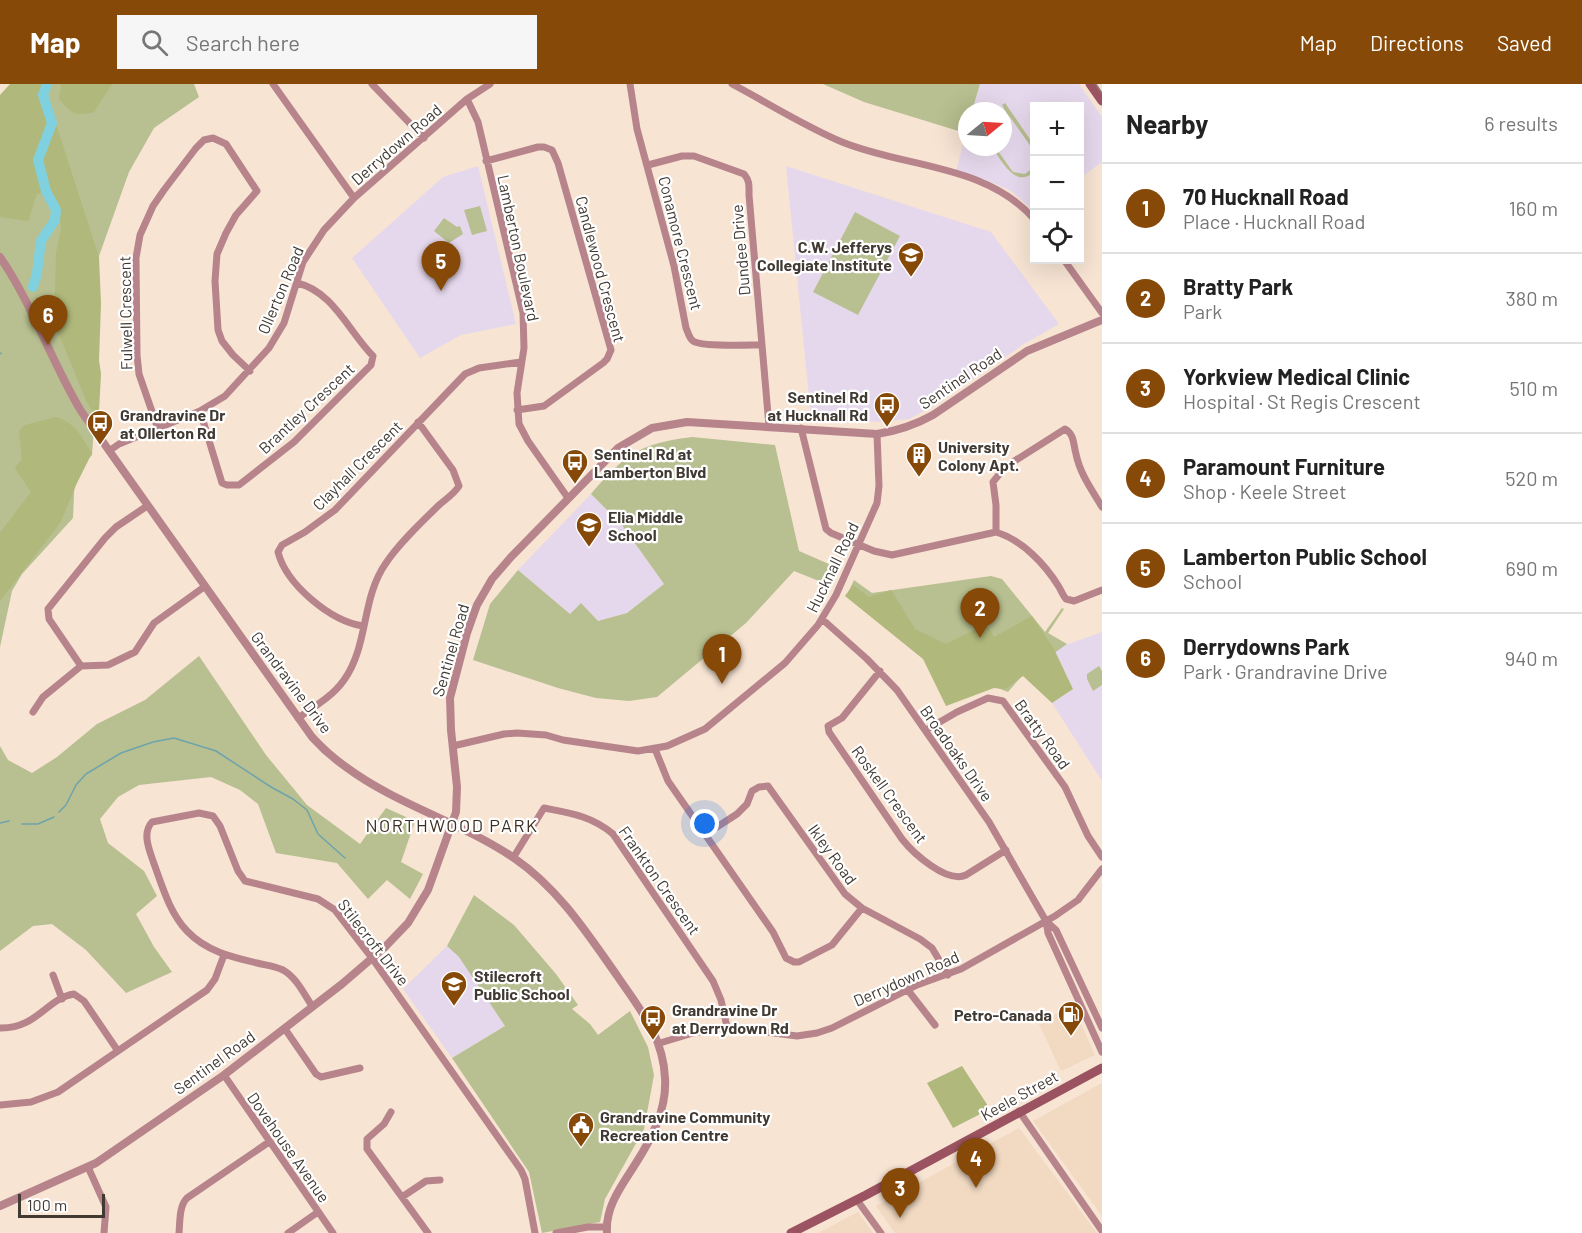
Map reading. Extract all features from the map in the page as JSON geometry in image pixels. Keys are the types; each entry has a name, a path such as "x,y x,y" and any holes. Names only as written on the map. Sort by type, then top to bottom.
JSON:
{"main road":[{"path":"1090,84 1102,101"},
{"name":"Keele Street","path":"791,1233 1102,1068"}],"street":[{"path":"273,84 354,198"},
{"path":"372,84 424,138"},
{"name":"Derrydown Road","path":"324,230 354,198 467,99 490,84"},
{"name":"Conamore Crescent","path":"630,84 635,118 690,338 703,344 761,345"},
{"path":"732,84 843,142 985,182 1011,197 1030,214"},
{"name":"Lamberton Boulevard","path":"467,99 478,122 520,300 524,326 524,348 517,393 519,424 528,441 568,498"},
{"name":"Fulwell Crescent","path":"158,429 139,374 136,355 136,258 140,235 153,206 164,190 196,148 204,140 213,138 226,144 257,192 236,215 226,233 217,254 215,281 218,330 222,341 250,371"},
{"name":"Candlewood Crescent","path":"486,161 538,147 552,150 557,160 611,350 608,359 550,402 537,408 517,410"},
{"name":"Dundee Drive","path":"648,165 682,156 694,156 744,174 750,183 748,195 769,426"},
{"name":"Ollerton Road","path":"110,451 119,444 200,411 225,396 250,371 269,348 284,323 303,262 324,230"},
{"name":"Grandravine Drive","path":"0,257 27,302 69,391 81,411 312,737 346,768 370,783 452,824 513,858 535,874 573,913 641,1010 660,1043 666,1082 663,1105 657,1125 611,1206 607,1230"},
{"path":"1067,264 1102,313"},
{"name":"Brantley Crescent","path":"200,411 222,483 239,485 294,442 371,365 373,356 326,298 307,285 297,283"},
{"name":"Sentinel Road","path":"0,1206 88,1167 224,1075 285,1029 400,933 418,909 431,884 456,812 458,796 450,698 477,605 492,579 511,557 618,448 652,428 687,422 877,434 918,424 1027,351 1102,320"},
{"name":"Clayhall Crescent","path":"363,626 332,615 320,608 297,584 280,559 278,552 282,545 305,532 335,510 470,370 521,362"},
{"path":"298,718 326,699 344,681 354,663 372,592 385,564 459,486 453,470 418,422"},
{"path":"801,428 826,529 831,534 886,555 892,555 996,532 1011,537 1023,545 1056,583 1063,597 1069,601 1102,590"},
{"path":"996,532 993,482 1005,467 1065,429 1072,435 1083,474 1102,507"},
{"name":"Hucknall Road","path":"453,746 518,733 546,735 562,740 627,751 655,749 689,738 720,719 785,663 822,620 833,601 878,497 877,434"},
{"path":"81,666 49,619 48,609 105,538 116,527 147,506"},
{"path":"33,712 43,697 81,666 108,665 135,652 154,623 204,587"},
{"name":"Broadoaks Drive","path":"822,620 880,671 926,730 989,822 1046,921 1056,930 1102,1028"},
{"name":"Roskell Crescent","path":"880,671 842,718 828,726 829,732 902,839 911,850 929,864 953,877 966,875 1006,850"},
{"name":"Bratty Road","path":"926,730 988,698 1003,701 1065,787 1088,836 1102,856"},
{"path":"655,749 668,781 773,932 790,961 799,962 832,945 862,908"},
{"name":"Ikley Road","path":"706,834 737,814 747,804 752,791 768,786 831,878 845,894 862,908 920,939 932,948 948,975"},
{"name":"Frankton Crescent","path":"513,858 544,808 581,815 606,828 613,834 713,981 721,1000 727,1027"},
{"name":"Stilecroft Drive","path":"312,1006 292,978 282,970 224,955 188,932 167,898 147,842 147,828 152,822 199,813 213,816 220,826 238,871 245,881 322,900 335,910 372,958 521,1170 535,1233"},
{"name":"Derrydown Road","path":"660,1043 693,1033 727,1027 786,1035 816,1034 832,1028 907,989 961,969 1046,921 1078,900 1102,869"},
{"name":"Broadoaks Drive","path":"1046,921 1048,933 1102,1052"},
{"path":"1058,955 1067,951"},
{"path":"0,1105 31,1102 58,1092 207,990 216,979 224,955"},
{"path":"53,975 63,999"},
{"path":"907,989 935,1025"},
{"path":"1076,994 1084,990"},
{"path":"0,1028 22,1025 74,994 84,1001 118,1051"},
{"path":"1085,1017 1095,1012"},
{"path":"285,1029 316,1074 321,1077 360,1068"},
{"name":"Dovehouse Avenue","path":"224,1075 333,1233"},
{"path":"1019,1111 1102,1231"},
{"path":"391,1112 384,1124 367,1139 367,1149 428,1233"},
{"path":"179,1233 183,1202 269,1142"},
{"path":"88,1167 106,1207 104,1233"},
{"path":"402,1197 426,1181 441,1180"},
{"path":"857,1200 882,1233"},
{"path":"288,1233 318,1212"},
{"path":"556,1233 588,1227 607,1230"}],"shaded area":[{"path":"980,84 1079,84 1102,117 1102,162 1084,175 1084,102 1030,102 1030,208 1011,191 984,179 956,172 960,156 1012,156 1012,102 975,102"},
{"path":"478,166 516,324 461,335 420,358 352,258 443,177"},
{"name":"C.W. Jefferys Collegiate Institute","path":"786,166 991,232 1059,324 1024,344 934,406 909,419 878,422 811,418"},
{"name":"Elia Middle School","path":"591,494 622,525 664,584 627,613 598,621 570,614 518,570"},
{"path":"1102,632 1102,781 1052,703 1073,689 1054,649"},
{"name":"Stilecroft Public School","path":"447,946 459,956 505,1026 452,1058 403,989"},
{"path":"1073,1006 1095,1055 1061,1071 1038,1022"},
{"path":"1102,1083 1102,1216 1033,1121"},
{"path":"1019,1128 1097,1233 895,1233 876,1206"},
{"path":"858,1212 873,1233 818,1233"}],"green space":[{"path":"10,84 43,84 99,257 101,374 99,411 91,409 86,400 50,313 55,291 56,253 61,228 59,211 52,191 37,194 28,221 0,217 0,95"},
{"path":"11,84 194,84 199,97 154,128 129,172 99,256 96,397 92,455 75,473 73,518 22,574 12,591 0,647 0,108"},
{"path":"61,84 112,84 94,112 78,114 71,111 59,99"},
{"path":"823,84 980,84 975,102 958,102 958,131 864,102"},
{"path":"1012,113 1030,139 1030,145 1012,120"},
{"path":"998,156 1001,156 1013,172 1025,174 1030,170 1030,174 1021,177 1015,175"},
{"path":"480,206 487,231 472,235 464,210"},
{"path":"855,212 900,236 858,315 813,292"},
{"path":"444,218 457,227 460,226 463,234 449,243 434,231"},
{"path":"56,417 63,419 73,427 92,453 60,523 0,601 0,533 31,492 15,468 22,459 19,431 25,425"},
{"path":"692,437 775,445 799,551 838,568 829,585 794,571 746,623 657,697 629,701 596,698 473,660 490,604 518,570 570,614 581,603 598,621 627,613 664,584 622,525 591,494 614,469 634,453 658,443"},
{"path":"991,576 1002,579 1045,632 1062,608 1064,609 1048,633 1067,644 1026,671 1008,692 929,662 848,593 854,580 872,593"},
{"path":"853,585 869,597 891,590 915,629 946,644 978,628 988,626 994,637 1032,616 1054,649 1073,689 1052,703 1023,676 1005,689 994,688 946,706 923,659 845,596"},
{"path":"199,656 266,755 307,805 360,844 386,808 415,821 401,862 423,874 410,899 387,880 368,899 337,863 276,853 258,804 240,790 211,777 139,785 118,797 100,819 108,843 144,871 157,896 136,914 154,947 172,972 126,993 86,950 52,924 33,926 0,951 0,746 8,760 32,773 57,757 97,724 145,700"},
{"path":"1099,666 1102,671 1102,685 1093,691 1087,674"},
{"path":"474,895 514,925 556,974 578,1005 572,1009 590,1024 598,1035 630,1011 648,1047 654,1075 644,1129 605,1199 600,1222 542,1233 529,1172 452,1058 505,1026 459,957 447,946"},
{"path":"962,1066 990,1109 953,1128 927,1083"}],"waterway":[{"path":"33,287 41,241 55,220 56,210 46,191 38,160 52,123 43,95 47,84"},
{"path":"59,812 86,774 121,753 153,742 174,738 216,751 293,799 307,810 318,834 345,858"},
{"path":"22,824 38,824 54,817"},
{"path":"0,823 9,821"}],"tram line":[{"path":"1096,84 1102,93"}],"place":[{"name":"C.W. Jefferys Collegiate Institute","path":"911,278"},
{"name":"Lamberton Public School","path":"441,291"},
{"name":"Derrydowns Park","path":"48,345"},
{"name":"Sentinel Rd at Hucknall Rd","path":"887,428"},
{"name":"Grandravine Dr at Ollerton Rd","path":"100,446"},
{"name":"University Colony Apt.","path":"919,478"},
{"name":"Sentinel Rd at Lamberton Blvd","path":"575,485"},
{"name":"Elia Middle School","path":"589,548"},
{"name":"Bratty Park","path":"980,638"},
{"name":"70 Hucknall Road","path":"722,684"},
{"name":"Stilecroft Public School","path":"454,1007"},
{"name":"Petro-Canada","path":"1071,1037"},
{"name":"Grandravine Dr at Derrydown Rd","path":"653,1041"},
{"name":"Grandravine Community Recreation Centre","path":"581,1148"},
{"name":"Paramount Furniture","path":"976,1188"},
{"name":"Yorkview Medical Clinic","path":"900,1218"}],"district":[{"name":"NORTHWOOD PARK","path":"452,825"}]}
